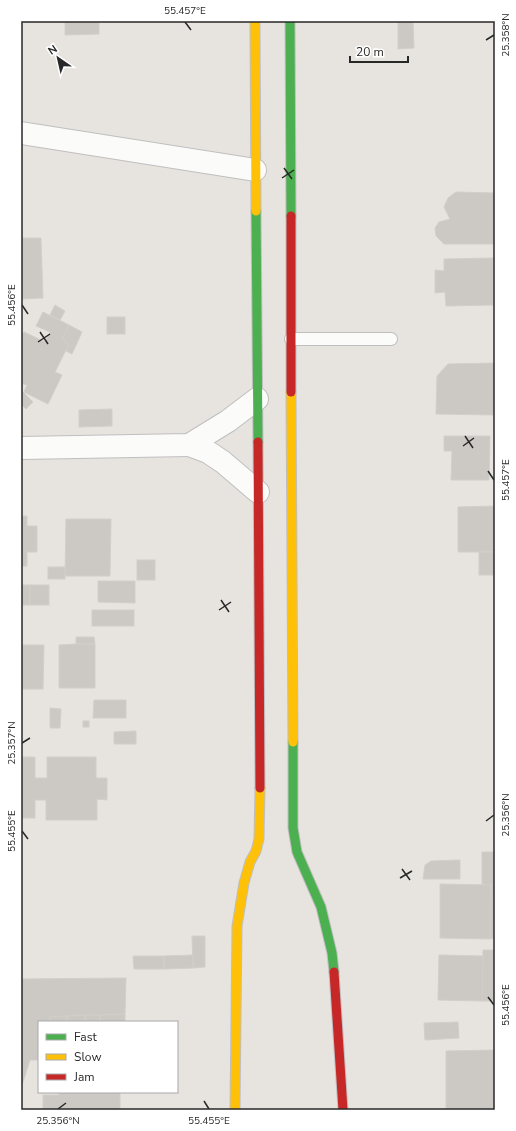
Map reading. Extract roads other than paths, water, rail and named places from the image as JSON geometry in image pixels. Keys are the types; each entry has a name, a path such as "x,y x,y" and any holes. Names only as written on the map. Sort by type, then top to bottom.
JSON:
{"main road":[{"path":"235,1110 237,926 244,883 262,840 257,399 255,21"},
{"path":"290,21 293,800 291,840 312,884 328,930 335,978 343,1110"}],"street":[{"path":"21,133 256,170"},
{"path":"189,445 228,421 257,399"},
{"path":"21,448 189,445 208,452 223,462 258,492"}],"lane":[{"path":"292,338 391,339"}]}
